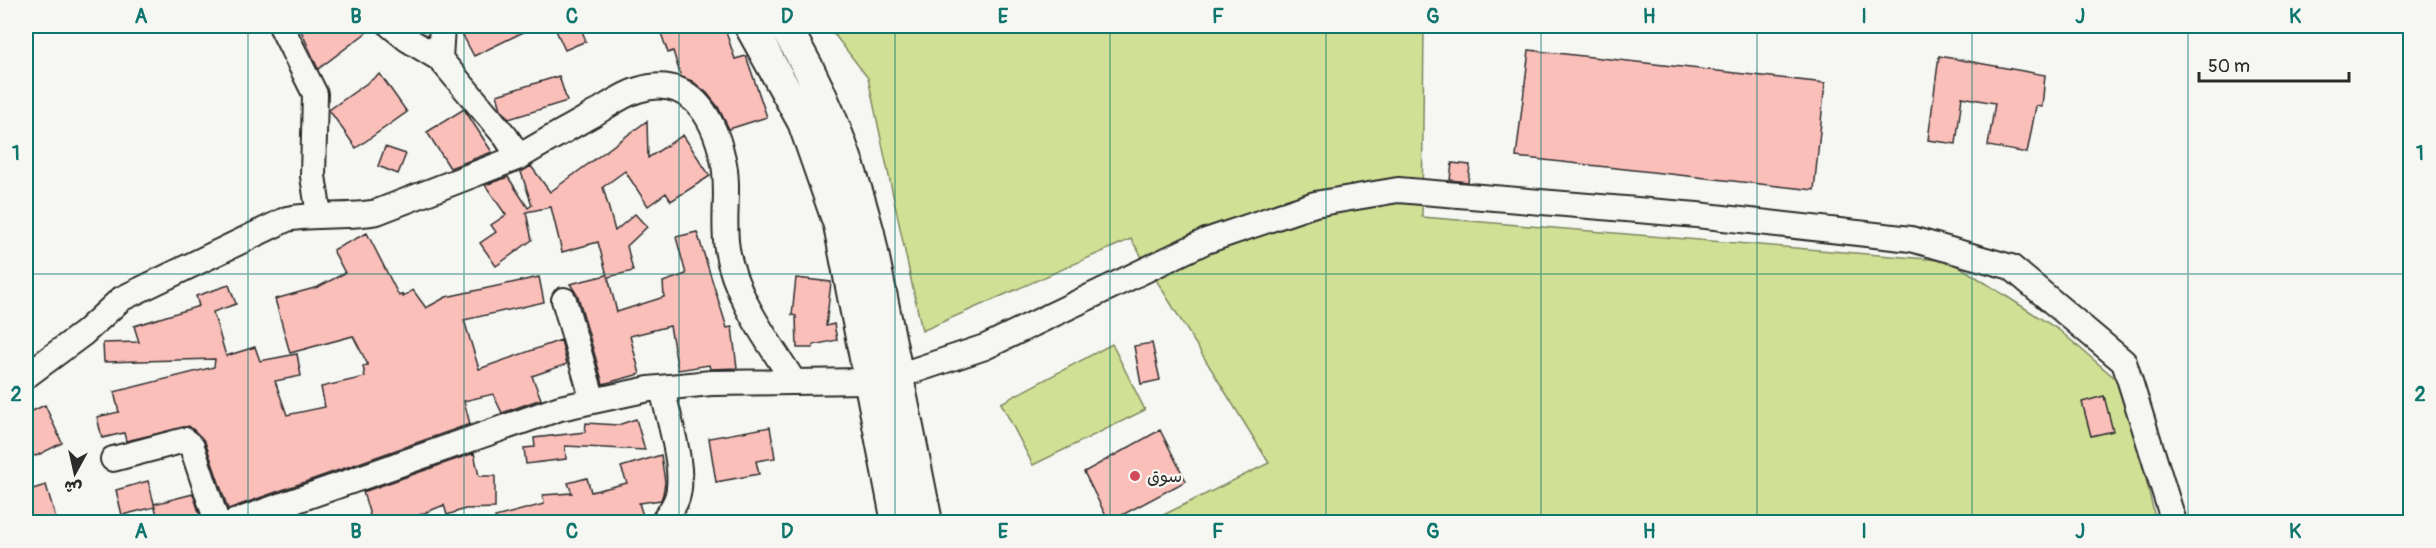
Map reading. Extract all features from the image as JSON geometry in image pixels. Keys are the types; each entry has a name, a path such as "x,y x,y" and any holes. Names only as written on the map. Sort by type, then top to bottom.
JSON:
{"main road":[{"path":"750,26 803,122 838,225 867,381 897,522"},
{"path":"784,26 820,93 857,186 927,522"}],"street":[{"path":"281,26 315,94 313,176 319,215"},
{"path":"391,26 407,39 440,59 506,137 519,157"},
{"path":"440,59 442,26"},
{"path":"26,376 84,333 121,299 287,219 377,212 519,157 635,91 667,87 688,93 696,99 707,116 723,159 727,250 734,273 757,324 794,382"},
{"path":"234,522 285,513 560,408 662,388 711,383 867,381 898,376 985,347 1206,241 1315,204 1398,190 1697,215 1911,239 2011,267 2124,362 2174,522"},
{"path":"564,300 593,401"},
{"path":"662,388 679,485 677,500 663,522"},
{"path":"113,459 185,440 192,447 217,522"}],"green space":[{"path":"828,26 1424,26 1422,217 1951,261 2059,330 2124,386 2156,522 1149,522 1269,463 1131,239 922,331 868,78"},
{"path":"1112,344 1145,410 1033,465 1001,403"}],"building":[{"path":"299,26 375,26 318,69"},
{"path":"458,26 536,26 474,56"},
{"path":"554,26 580,26 586,41 565,50"},
{"path":"684,26 724,26 735,59 746,56 767,117 729,129 718,107 707,93 692,81 681,77 673,51 668,53 661,33"},
{"path":"1529,50 1825,83 1814,190 1516,157"},
{"path":"1939,56 2045,75 2042,107 2036,106 2027,153 1988,146 1995,103 1962,97 1956,144 1928,140"},
{"path":"380,74 407,112 356,148 329,110"},
{"path":"559,76 567,101 509,119 501,109 497,95"},
{"path":"464,109 492,152 450,168 427,132"},
{"path":"647,121 648,158 683,135 710,176 671,201 666,193 648,206 625,171 603,187 615,231 635,214 647,227 627,246 633,271 608,277 617,312 664,297 663,282 686,274 676,237 697,232 727,328 732,327 737,368 710,369 709,365 678,370 670,326 630,336 640,374 603,384 578,296 570,284 607,275 598,242 562,252 551,207 526,212 532,240 496,266 480,243 496,232 491,225 506,215 485,185 508,177 528,208 532,205 521,172 531,166 550,192"},
{"path":"385,147 406,154 398,174 378,166"},
{"path":"1452,163 1470,165 1468,182 1450,180"},
{"path":"367,233 399,296 402,294 403,297 413,290 426,308 446,297 539,277 544,302 464,320 479,369 561,340 567,364 532,376 541,399 502,413 493,394 464,401 470,424 228,509 205,442 189,426 126,441 124,433 102,438 97,417 119,412 114,392 214,367 215,359 104,362 103,343 139,342 134,326 199,306 196,296 229,285 236,304 213,312 226,356 255,347 260,361 297,354 301,376 275,381 287,415 325,407 321,387 365,377 363,366 368,365 353,336 290,353 275,299 318,287 345,273 333,250"},
{"path":"796,278 831,282 826,326 834,324 837,340 813,345 813,348 797,348 796,316 792,315"},
{"path":"1152,343 1160,380 1141,384 1134,346"},
{"path":"2104,396 2113,431 2091,436 2082,402"},
{"path":"45,405 62,443 36,456 26,453 26,414"},
{"path":"636,419 645,450 565,446 566,459 526,464 524,448 535,447 534,438 585,432 586,423 618,425"},
{"path":"770,427 775,458 756,461 759,474 716,482 709,438"},
{"name":"سوق","path":"1160,430 1186,481 1109,522 1084,472"},
{"path":"474,453 479,476 495,476 495,508 465,509 447,515 444,505 402,522 372,522 363,492"},
{"path":"661,455 665,482 663,494 661,500 639,503 645,522 495,522 495,517 544,504 543,495 572,493 568,483 587,478 591,492 627,483 621,467"},
{"path":"148,481 155,507 122,515 116,490"},
{"path":"46,485 57,522 26,522 26,491"},
{"path":"193,494 202,521 159,522 154,504"}],"place":[{"name":"سوق","path":"1135,476"}]}
